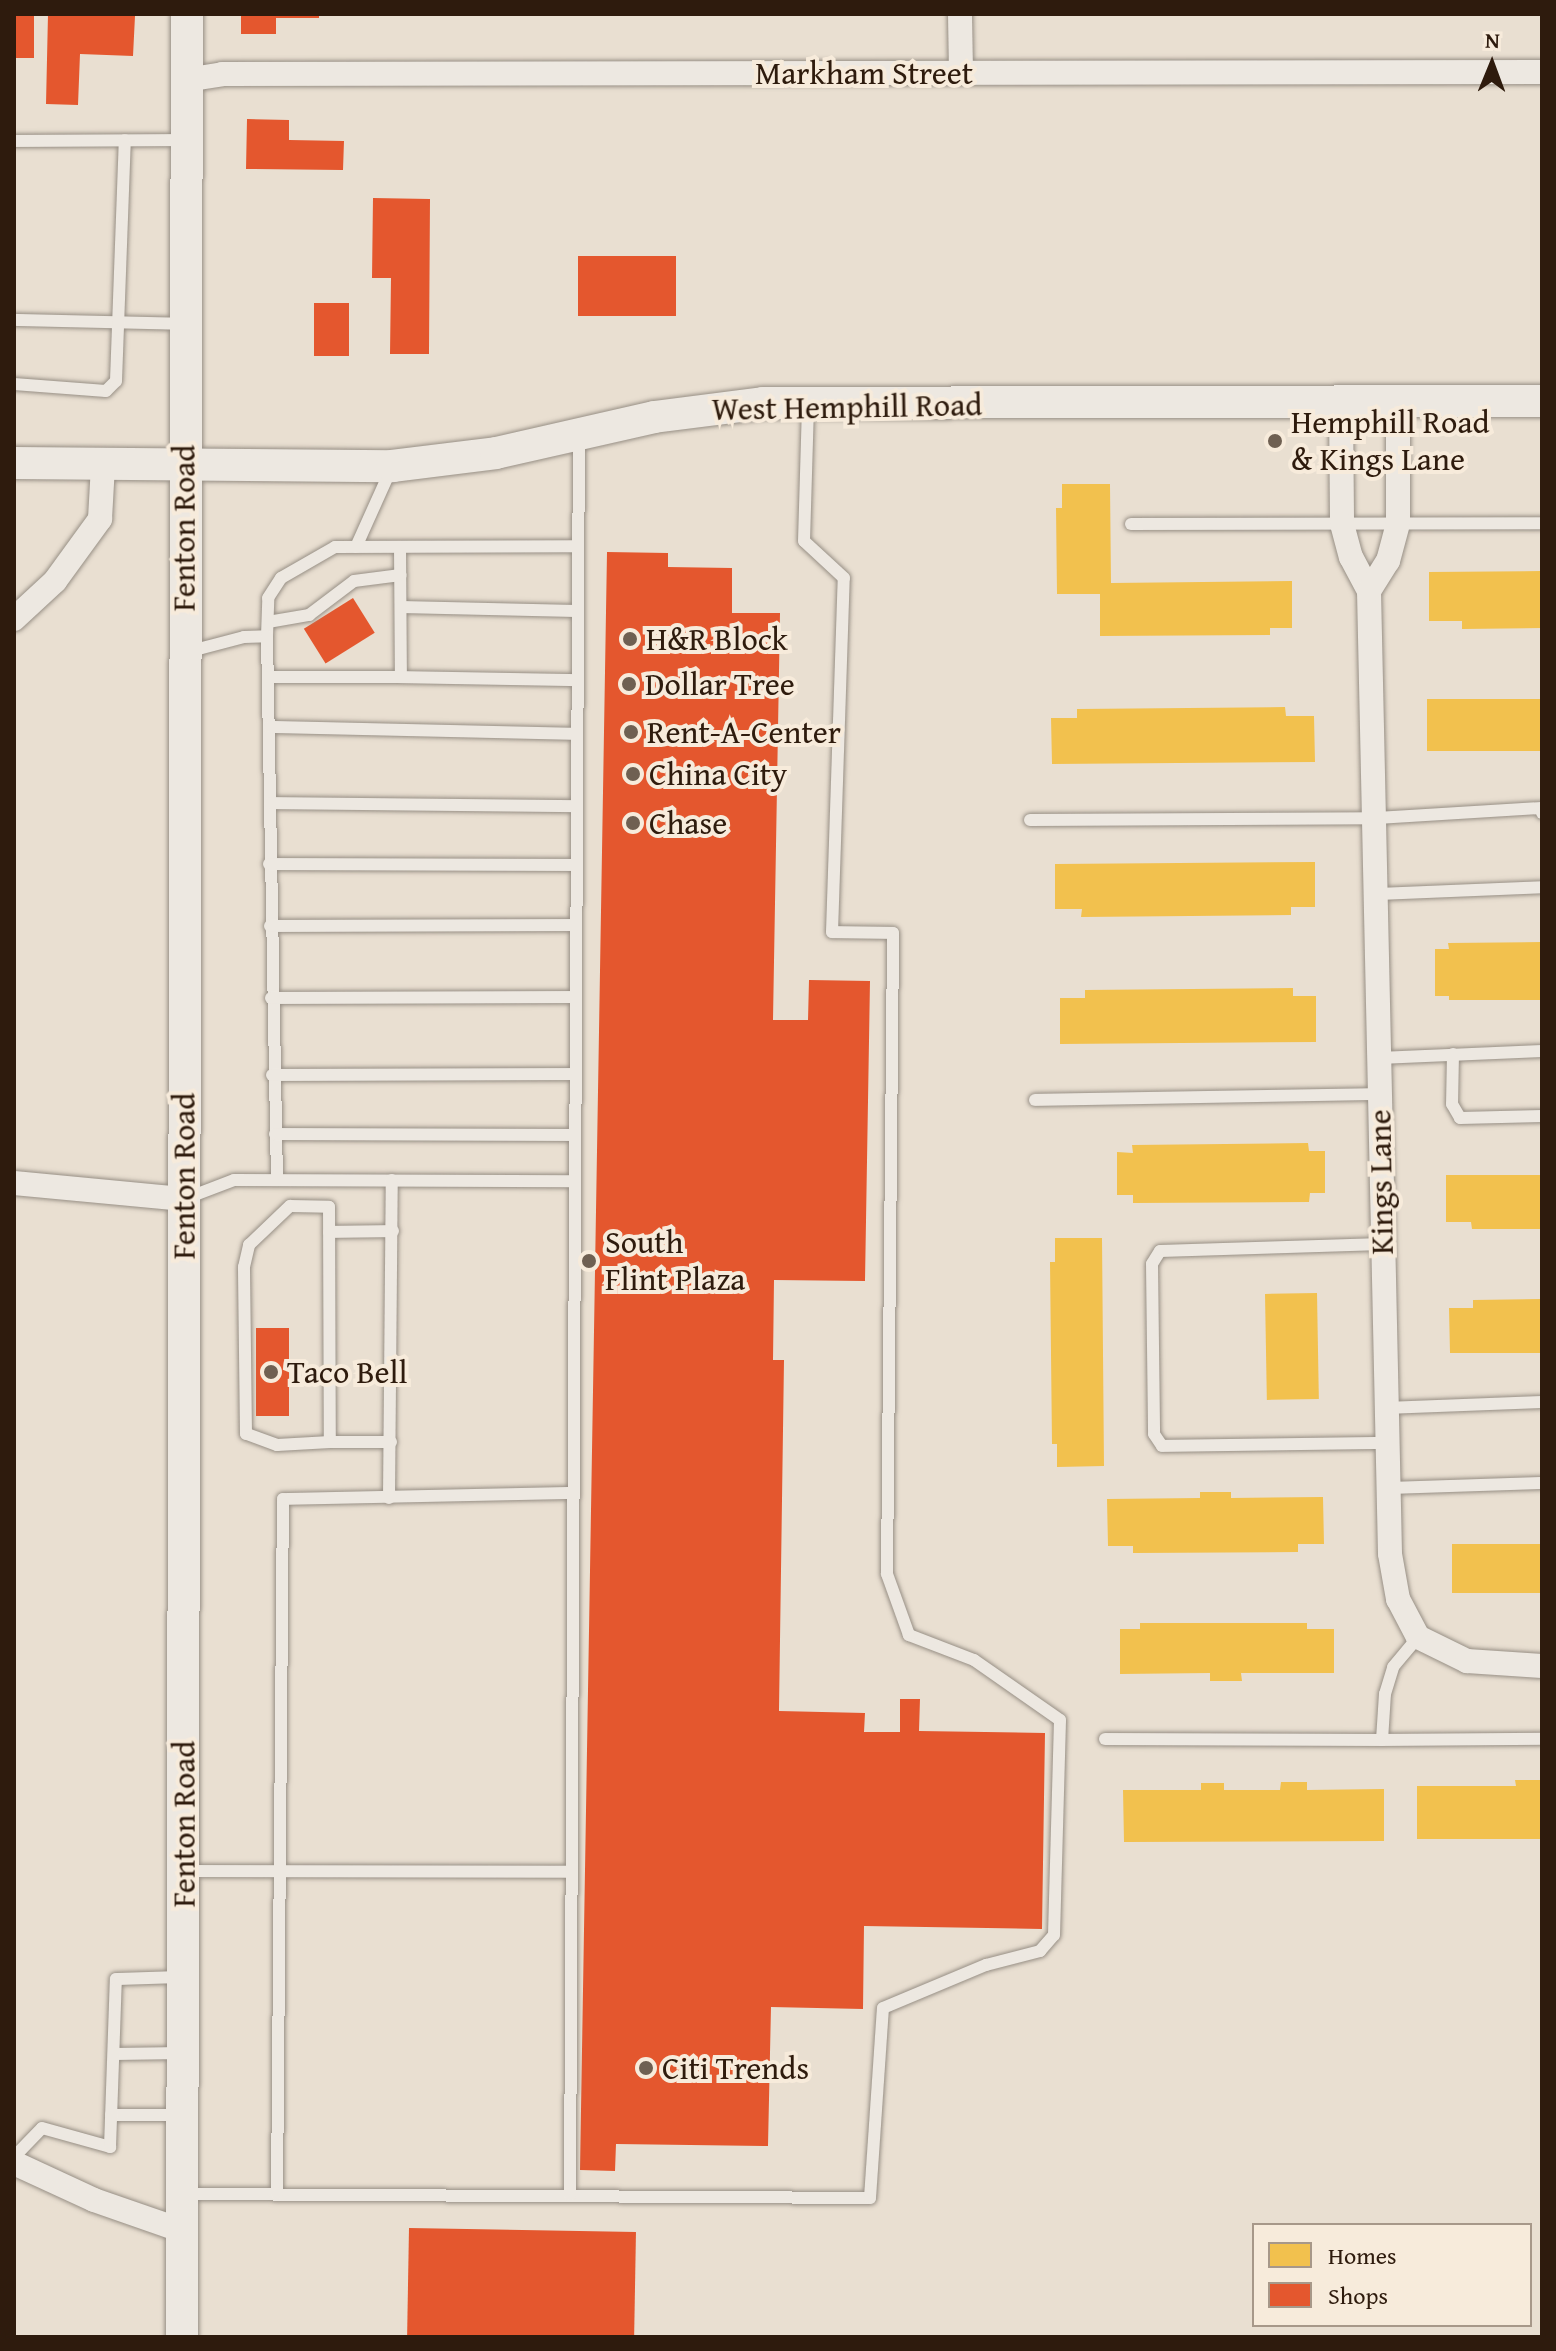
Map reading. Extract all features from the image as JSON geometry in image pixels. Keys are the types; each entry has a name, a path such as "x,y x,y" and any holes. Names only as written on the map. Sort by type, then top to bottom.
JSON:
{"street":[{"name":"Fenton Road","path":"182,2337 187,14"},
{"path":"960,14 961,73"},
{"name":"Markham Street","path":"186,80 222,74 1542,72"},
{"name":"West Hemphill Road","path":"14,463 184,467 392,466 496,453 707,409 808,403 1542,401"},
{"name":"Kings Lane","path":"1341,403 1342,524 1351,557 1369,591 1377,818 1388,1488 1398,1599 1418,1637"},
{"path":"1369,591 1388,561 1398,523 1398,403"},
{"path":"14,619 55,581 100,519 103,466"},
{"path":"14,1183 184,1199"},
{"path":"1418,1637 1467,1661 1542,1666"},
{"path":"14,2160 78,2193 183,2231"}],"lane":[{"path":"14,384 106,391 116,381 125,140"},
{"path":"14,141 186,140"},
{"path":"14,320 185,324"},
{"path":"184,2194 870,2198 883,2008 986,1965 1040,1951 1054,1935 1060,1720 974,1660 909,1635 887,1574 893,933 832,932 844,578 804,541 808,403"},
{"path":"570,2195 579,434"},
{"path":"356,547 392,466"},
{"path":"1131,524 1542,523"},
{"path":"277,1180 272,1075 268,598 281,578 315,555 335,547 578,546"},
{"path":"400,547 401,677"},
{"path":"268,622 309,615 354,581 401,575"},
{"path":"401,607 576,611"},
{"path":"184,653 267,636"},
{"path":"268,677 577,680"},
{"path":"270,727 576,734"},
{"path":"270,803 577,806"},
{"path":"1030,820 1377,818 1542,808 1542,813"},
{"path":"269,864 576,865"},
{"path":"1378,894 1542,887"},
{"path":"270,926 576,925"},
{"path":"271,998 576,997"},
{"path":"1379,1058 1542,1051"},
{"path":"1453,1054 1452,1104 1460,1118 1542,1116"},
{"path":"272,1075 576,1074"},
{"path":"1035,1100 1380,1094"},
{"path":"275,1134 575,1135"},
{"path":"184,1199 234,1180 575,1181"},
{"path":"389,1498 392,1180"},
{"path":"330,1442 329,1207 290,1206 249,1245 243,1355 246,1434 277,1445 391,1442"},
{"path":"329,1232 393,1231"},
{"path":"1382,1244 1160,1251 1152,1264 1154,1434 1162,1446 1386,1443"},
{"path":"1385,1408 1542,1402"},
{"path":"1388,1488 1542,1483"},
{"path":"277,2194 283,1499 573,1493"},
{"path":"1382,1740 1385,1694 1393,1667 1418,1637"},
{"path":"1105,1739 1542,1739"},
{"path":"184,1871 571,1872"},
{"path":"14,2160 42,2128 110,2147 116,1979 184,1977"},
{"path":"114,2054 184,2053"},
{"path":"111,2115 184,2115"}],"building: Homes":[{"path":"1062,484 1110,484 1111,583 1292,581 1292,628 1270,628 1270,635 1100,636 1100,594 1057,594 1056,508 1062,508"},
{"path":"1542,571 1542,628 1462,629 1462,621 1429,621 1429,572"},
{"path":"1427,699 1542,699 1542,751 1427,751"},
{"path":"1285,707 1286,716 1314,716 1315,762 1052,764 1051,718 1077,718 1077,709"},
{"path":"1315,862 1315,907 1291,907 1291,915 1081,917 1082,909 1055,909 1055,864"},
{"path":"1542,942 1542,1000 1449,1000 1449,996 1435,996 1435,949 1449,949 1448,943"},
{"path":"1293,988 1293,996 1316,996 1316,1042 1060,1044 1060,998 1085,998 1085,990"},
{"path":"1308,1143 1309,1151 1325,1151 1325,1193 1310,1193 1309,1202 1133,1203 1133,1195 1117,1195 1117,1152 1133,1153 1132,1145"},
{"path":"1446,1175 1542,1175 1542,1229 1472,1229 1471,1222 1446,1222"},
{"path":"1055,1238 1102,1238 1104,1466 1057,1467 1057,1444 1052,1444 1050,1262 1055,1262"},
{"path":"1317,1293 1319,1399 1267,1400 1265,1294"},
{"path":"1542,1299 1542,1353 1450,1353 1449,1308 1473,1308 1473,1300"},
{"path":"1200,1492 1231,1492 1231,1498 1323,1497 1324,1544 1298,1544 1298,1552 1133,1553 1133,1546 1108,1546 1107,1499 1200,1498"},
{"path":"1452,1544 1542,1544 1542,1593 1452,1593"},
{"path":"1140,1623 1307,1623 1307,1629 1334,1629 1334,1673 1241,1673 1242,1681 1210,1681 1210,1673 1120,1674 1120,1629 1140,1629"},
{"path":"1515,1780 1542,1780 1542,1839 1417,1839 1417,1786 1516,1786"},
{"path":"1281,1782 1307,1782 1307,1790 1384,1789 1384,1841 1124,1842 1123,1790 1201,1790 1201,1783 1224,1783 1224,1790 1280,1790"}],"building: Shops":[{"path":"14,14 34,14 34,58 14,58"},
{"path":"48,14 135,16 133,56 80,54 78,105 46,104"},
{"path":"241,14 319,14 319,18 276,18 276,34 241,34"},
{"path":"247,119 289,120 289,140 344,141 343,170 246,169"},
{"path":"373,198 430,199 429,354 390,354 391,278 372,278"},
{"path":"578,256 676,256 676,316 578,316"},
{"path":"314,303 349,303 349,356 314,356"},
{"path":"607,552 668,553 668,567 732,568 732,613 780,613 773,1020 808,1020 809,980 870,981 865,1281 774,1280 773,1360 784,1360 779,1711 865,1713 864,1732 900,1732 900,1699 920,1699 919,1731 1045,1733 1042,1929 864,1926 863,2009 771,2007 768,2146 616,2144 615,2171 580,2170"},
{"path":"353,598 375,633 326,664 304,629"},
{"name":"Taco Bell","path":"256,1328 289,1328 289,1416 256,1416"},
{"path":"409,2228 636,2232 634,2337 407,2337"}],"place":[{"name":"Hemphill Road & Kings Lane","path":"1275,441"},
{"name":"H&R Block","path":"630,639"},
{"name":"Dollar Tree","path":"629,684"},
{"name":"Rent-A-Center","path":"631,732"},
{"name":"China City","path":"633,774"},
{"name":"Chase","path":"633,823"},
{"name":"South Flint Plaza","path":"589,1261"},
{"name":"Taco Bell","path":"271,1372"},
{"name":"Citi Trends","path":"646,2068"}]}
